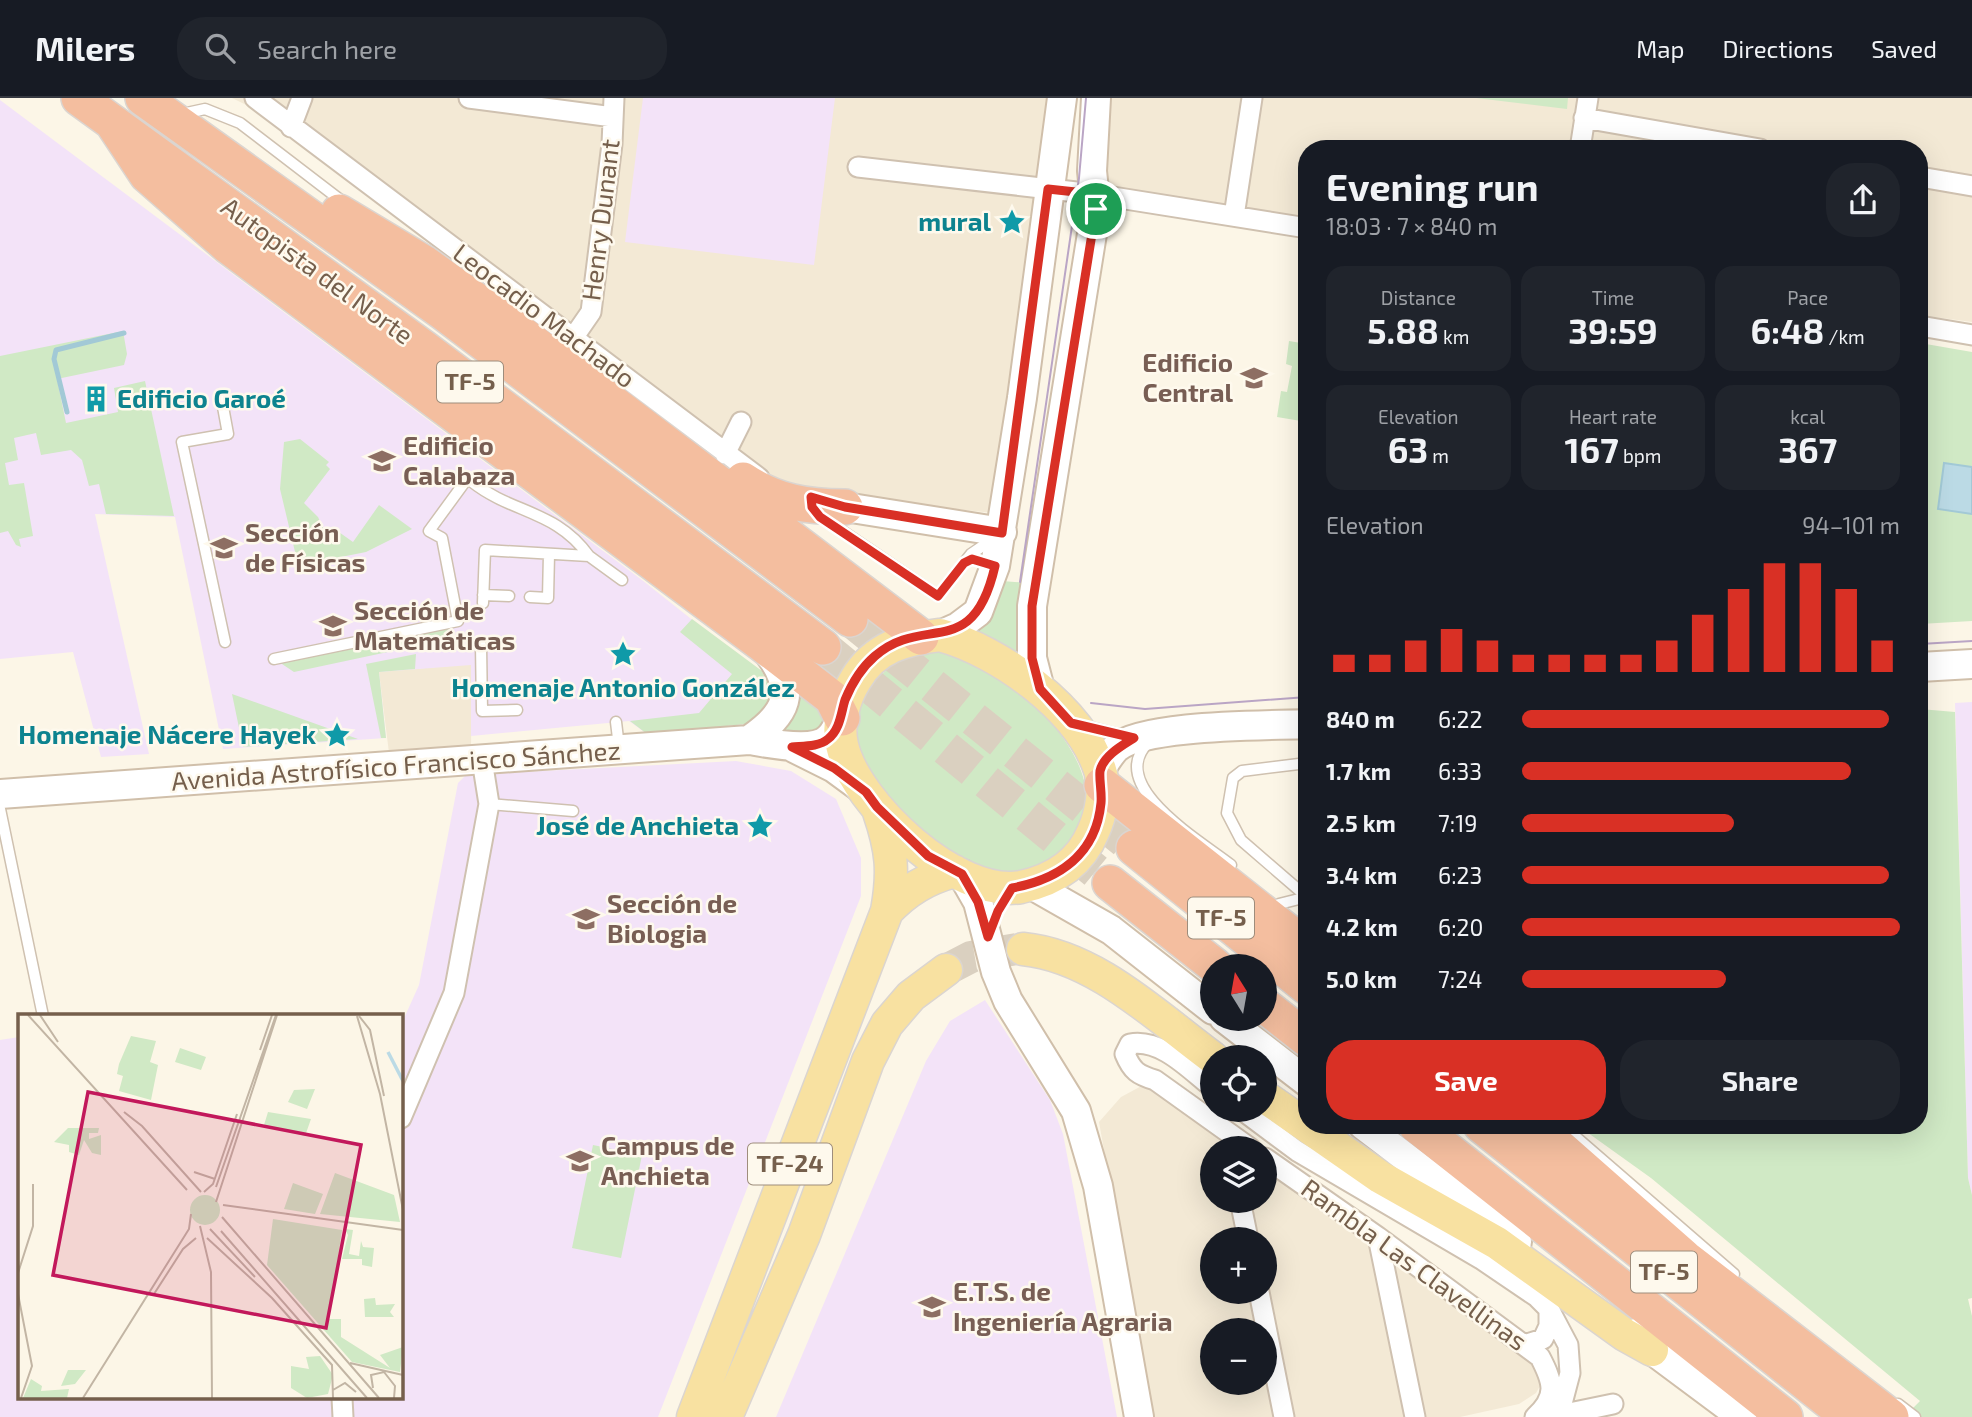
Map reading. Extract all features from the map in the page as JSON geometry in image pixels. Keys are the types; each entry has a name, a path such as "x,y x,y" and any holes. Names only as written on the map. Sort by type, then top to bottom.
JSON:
{"highway":[{"name":"Autopista del Norte","path":"79,98 425,349 823,647"},
{"name":"Autopista del Norte","path":"155,107 444,313 850,619"},
{"path":"111,122 147,175 228,246 762,644 832,698 842,718"},
{"path":"273,191 303,190 424,263 931,636"},
{"path":"501,318 771,498 823,504"},
{"path":"1101,777 1145,838 1298,941"},
{"name":"TF-5","path":"1145,838 1298,978"},
{"name":"TF-5","path":"1110,883 1200,954"},
{"path":"1278,1016 1298,1032"},
{"name":"TF-5","path":"1427,1134 1751,1408 1785,1417"},
{"name":"TF-5","path":"1492,1134 1849,1417"},
{"path":"1544,1134 1685,1258 1889,1406"}],"main road":[{"path":"1062,98 1002,533 995,566 978,612 958,627 894,644 877,654 862,669 844,703 841,743 846,758 872,800 928,856 982,884 1022,887 1111,930 1200,1000"},
{"path":"1040,689 1032,658 1032,606 1080,322 1096,209 1086,193 1092,171 1096,98"},
{"path":"823,504 1002,533"},
{"path":"931,636 981,648 1040,689 1071,723 1101,777"},
{"path":"749,740 773,724 782,707 786,690 783,672 762,644"},
{"path":"1928,667 1972,664"},
{"name":"Avenida Astrofísico Francisco Sánchez","path":"0,794 749,740 792,747 819,744 830,739 842,718"},
{"path":"988,937 998,911 1022,887 1072,865 1087,848 1096,826 1101,777 1116,748 1145,740 1298,724"},
{"name":"Avenida Astrofísico Francisco Sánchez","path":"792,747 834,768 872,800"},
{"name":"TF-24","path":"693,1417 887,911 893,877 890,843 872,800"},
{"path":"958,873 978,902 996,972 1008,1001 1076,1111 1098,1186 1139,1417"},
{"name":"TF-24","path":"887,911 906,891 931,877 958,873"},
{"path":"1023,949 1059,957 1114,985 1200,1048"},
{"path":"726,1417 783,1286 874,1048 887,1024 911,996 946,970"},
{"path":"1241,1031 1298,1076"},
{"path":"1277,1105 1298,1120"},
{"path":"1318,1134 1380,1177 1497,1243 1625,1335 1751,1408"},
{"path":"1375,1134 1632,1329 1652,1350"}],"street":[{"name":"Leocadio Machado","path":"255,98 725,454 778,490 823,504"},
{"path":"291,127 302,98"},
{"path":"469,98 613,107"},
{"path":"1234,216 1252,98"},
{"path":"1581,140 1588,98"},
{"name":"Henry Dunant","path":"573,338 591,312 612,144 613,107"},
{"path":"1584,118 1709,140"},
{"path":"858,167 1086,193 1298,227"},
{"path":"1928,178 1972,186"},
{"path":"1928,327 1972,335"},
{"path":"725,454 741,422"},
{"path":"402,1116 454,993 489,804 482,760"},
{"path":"1200,1078 1157,1046 1143,1042 1130,1044 1125,1054 1139,1076 1155,1080 1200,1117"},
{"path":"1206,1122 1223,1136"},
{"name":"Rambla Las Clavellinas","path":"1258,1122 1297,1151 1481,1259 1549,1309 1568,1345 1570,1373 1554,1416"},
{"name":"Rambla Las Clavellinas","path":"1277,1166 1540,1357 1552,1381 1550,1396 1535,1417"},
{"path":"1378,1237 1415,1417"},
{"path":"1261,1304 1284,1417"},
{"path":"1524,1345 1543,1339 1549,1326 1549,1309"},
{"path":"1554,1416 1613,1405"}],"lane":[{"path":"155,107 205,109 240,123 338,198 379,236"},
{"path":"221,396 228,433 182,443 225,642"},
{"path":"274,659 458,621 442,538 429,531 469,480 489,495 555,522 576,538 589,556 622,580"},
{"path":"823,504 820,517 938,596 964,563 1002,533"},
{"path":"509,596 483,599 485,550 589,556"},
{"path":"530,597 548,598 549,554"},
{"path":"964,563 972,559 995,566"},
{"path":"481,645 482,711 516,710"},
{"path":"617,722 619,751"},
{"path":"1071,723 1145,740 1137,774 1145,794 1237,870"},
{"path":"1298,765 1242,771 1233,778 1227,814 1241,840 1298,889"},
{"path":"489,804 573,811"},
{"path":"0,808 43,1014"},
{"path":"1145,838 1193,834"},
{"path":"1269,895 1288,911"},
{"path":"1279,904 1298,899"},
{"path":"1572,1134 1746,1285"},
{"path":"1889,1406 1915,1417"}],"shaded area":[{"path":"232,98 1058,98 993,513 871,500 779,484 291,127"},
{"path":"643,98 835,98 814,265 625,242"},
{"path":"1106,98 1972,98 1972,322 1928,316 1928,140 1298,140 1298,226 1099,192"},
{"path":"0,100 642,580 738,656 746,724 647,734 629,721 471,736 471,665 379,672 386,738 223,749 175,517 95,514 149,754 101,757 73,652 0,659"},
{"path":"472,664 471,748 389,753 379,672"},
{"path":"1972,702 1972,1195 1968,1178 1955,703"},
{"name":"Campus de Anchieta","path":"736,761 791,771 836,799 861,858 861,896 658,1417 0,1417 0,1040 18,1037 18,1400 402,1400 402,1023 419,985 458,783 466,775"},
{"path":"985,1000 1050,1100 1063,1134 1117,1417 776,1417 926,1061 950,1021"},
{"path":"1149,1082 1200,1116 1200,1122 1208,1122 1229,1136 1200,1136 1200,1213 1277,1213 1277,1170 1530,1357 1538,1372 1540,1386 1536,1393 1519,1404 1460,1417 1152,1417 1099,1122 1121,1097"}],"green space":[{"path":"1476,98 1568,98 1567,109"},
{"path":"123,331 127,354 124,365 57,379 66,423 118,412 114,388 145,381 174,516 106,514 99,484 89,486 82,460 71,450 41,455 36,433 14,438 18,460 5,463 9,485 24,483 33,536 19,539 21,547 16,545 8,531 0,533 0,356"},
{"path":"1289,341 1298,342 1298,420 1277,417 1281,391 1287,392 1292,366 1286,364"},
{"path":"1928,344 1972,352 1972,621 1928,624"},
{"path":"300,439 329,462 326,465 330,469 304,503 318,517 323,528 336,530 353,542 379,505 412,529 366,552 306,564 296,556 280,489 284,442"},
{"path":"1002,581 1028,583 1025,662 971,631"},
{"path":"692,619 762,671 771,692 767,706 761,716 746,724 647,734 630,721 699,713 732,674 680,632"},
{"path":"451,626 444,640 294,672 279,662"},
{"path":"937,651 964,658 992,672 1043,714 1064,740 1080,768 1087,796 1083,825 1065,851 1058,856 1032,868 1010,872 985,867 959,855 932,837 885,794 869,772 860,752 857,733 864,699 881,675 895,664 910,657"},
{"path":"416,654 415,669 379,672 386,738 381,738 366,664"},
{"path":"795,689 814,701 826,718 821,732 785,735 780,730"},
{"path":"232,694 358,739 243,747"},
{"path":"1928,710 1955,712 1968,1178 1972,1195 1972,1298 1968,1299 1972,1316 1972,1417 1918,1417 1911,1410 1920,1401 1651,1178 1590,1134 1928,1134"},
{"path":"593,1145 642,1155 621,1258 572,1248"}],"water":[{"path":"1944,463 1972,467 1972,514 1938,509"}],"waterway":[{"path":"67,412 54,359 56,350 124,333"}],"tunnel":[{"path":"850,619 1134,848"},
{"path":"823,647 1110,883"},
{"path":"946,970 971,957 1017,949"}],"tram line":[{"path":"1020,582 1079,178 1086,98"},
{"path":"1928,644 1972,641"},
{"path":"1091,703 1145,709 1298,698"}],"place":[{"name":"mural","path":"1012,222"},
{"name":"Edificio Central","path":"1254,378"},
{"name":"Edificio Garoé","path":"96,399"},
{"name":"Edificio Calabaza","path":"382,461"},
{"name":"Sección de Físicas","path":"224,548"},
{"name":"Sección de Matemáticas","path":"333,626"},
{"name":"Homenaje Antonio González","path":"623,654"},
{"name":"Homenaje Nácere Hayek","path":"337,735"},
{"name":"José de Anchieta","path":"760,826"},
{"name":"Sección de Biologia","path":"586,919"},
{"name":"Campus de Anchieta","path":"580,1161"},
{"name":"E.T.S. de Ingeniería Agraria","path":"932,1307"}],"route":[{"path":"1048,189 1094,194 1096,209 1078,334 1032,606 1032,658 1040,689 1071,723 1134,738 1116,748 1100,770 1101,806 1087,848 1072,865 1054,877 1032,885 1012,888 998,911 988,937 978,902 962,874 928,856 877,807 866,792 834,768 792,747 819,744 830,739 842,718 844,703 853,684 862,669 877,654 906,640 940,635 958,627 978,612 988,591 995,566 972,559 964,563 938,596 820,517 812,507 811,497 845,507 1002,533 1048,189"}]}
